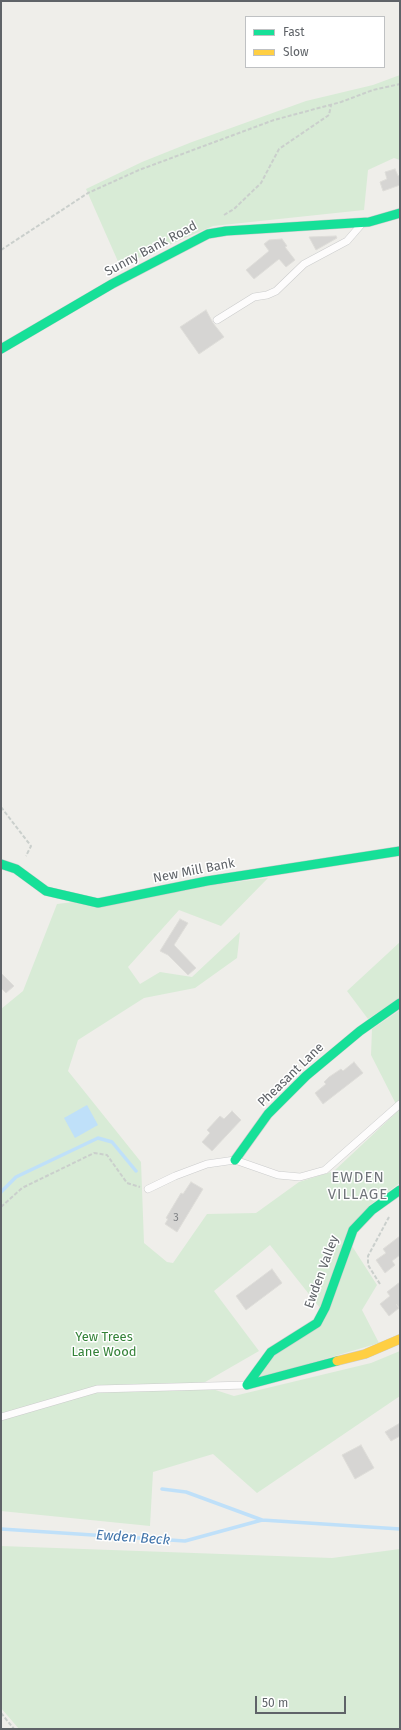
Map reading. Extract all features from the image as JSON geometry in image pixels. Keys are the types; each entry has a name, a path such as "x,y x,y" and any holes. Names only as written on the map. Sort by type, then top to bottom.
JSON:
{"street":[{"name":"Sunny Bank Road","path":"1,349 119,280 208,234 226,231 363,223 400,213"},
{"name":"New Mill Bank","path":"1,864 16,869 46,891 98,903 208,881 400,851"},
{"name":"Pheasant Lane","path":"235,1160 268,1114 306,1076 360,1031 400,1003"},
{"name":"Ewden Valley","path":"247,1385 271,1352 317,1323 325,1308 353,1230 372,1210 400,1190"},
{"path":"247,1385 365,1354 400,1339"}],"lane":[{"path":"217,320 254,297 267,295 276,291 311,259 347,241 363,223"},
{"path":"148,1189 175,1176 208,1164 235,1160 278,1175 300,1177 325,1170 400,1104"},
{"path":"1,1417 97,1389 247,1385"}],"path":[{"path":"1,250 88,193 139,170 274,120 331,105 373,90 400,84"},
{"path":"222,215 234,209 261,183 279,149 329,115 331,105"},
{"path":"1,807 31,846 25,858"},
{"path":"1,1207 22,1188 94,1154 108,1155 127,1183 148,1189"},
{"path":"380,1284 368,1265 368,1256 390,1215"},
{"path":"1,1713 14,1729"}],"green space":[{"path":"400,75 400,160 394,158 368,170 364,210 213,226 120,266 86,189 142,162 192,142 306,101 373,85"},
{"name":"Yew Trees Lane Wood","path":"268,878 221,926 179,910 128,967 140,984 160,972 192,977 240,932 237,958 195,988 144,998 78,1040 68,1071 141,1162 144,1243 167,1262 173,1263 207,1214 256,1213 299,1182 334,1171 399,1110 371,1055 372,1029 400,1010 400,1183 370,1205 320,1308 270,1245 214,1291 259,1351 200,1385 234,1396 371,1363 400,1351 400,1396 257,1493 213,1454 153,1472 150,1526 1,1511 1,1009 23,991 57,904"},
{"path":"400,942 400,998 368,1019 347,991"},
{"path":"352,1246 377,1285 362,1310 379,1343 257,1379 274,1354 319,1323"},
{"path":"1,1546 332,1558 400,1549 400,1729 19,1729 1,1708"}],"water":[{"path":"87,1105 98,1125 75,1138 64,1118"}],"building":[{"path":"395,169 398,176 400,175 400,185 383,191 380,182 387,179 385,172"},
{"path":"336,236 337,238 316,250 309,237"},
{"path":"282,239 287,246 285,247 295,260 286,267 279,259 254,279 246,270 269,251 264,244 269,240"},
{"path":"206,310 213,323 224,337 199,354 180,327"},
{"path":"180,919 188,923 174,945 196,968 188,975 168,955 160,951"},
{"path":"1,973 14,986 6,993 1,988"},
{"path":"354,1062 363,1073 323,1104 315,1093 326,1084 324,1082 329,1077 341,1069 343,1071"},
{"path":"232,1111 241,1120 212,1151 202,1142 210,1133 207,1130 220,1116 224,1119"},
{"path":"191,1182 203,1189 177,1232 165,1224 168,1219 166,1218 181,1193 183,1194"},
{"path":"400,1236 400,1255 392,1261 395,1265 385,1273 376,1260 386,1253 383,1249"},
{"path":"272,1269 282,1283 246,1310 236,1296"},
{"path":"400,1282 400,1309 396,1304 399,1308 389,1316 380,1304 390,1296 387,1292"},
{"path":"400,1423 400,1436 391,1441 385,1432"},
{"path":"361,1445 374,1468 355,1479 342,1455"}],"waterway":[{"path":"1,1192 16,1177 98,1138 112,1142 136,1171"},
{"name":"Ewden Beck","path":"162,1489 186,1492 262,1520"},
{"name":"Ewden Beck","path":"1,1529 185,1541 262,1520 400,1529"}],"traffic: fast":[{"path":"1,349 112,284 208,234 226,231 369,222 400,213"},
{"path":"1,864 16,869 46,891 98,903 207,881 400,851"},
{"path":"235,1160 268,1114 306,1076 360,1031 400,1003"},
{"path":"337,1361 247,1385 271,1352 317,1323 325,1308 353,1230 372,1210 400,1190"}],"traffic: slow":[{"path":"337,1361 365,1354 400,1339"}],"district":[{"name":"EWDEN VILLAGE","path":"358,1186"}]}
